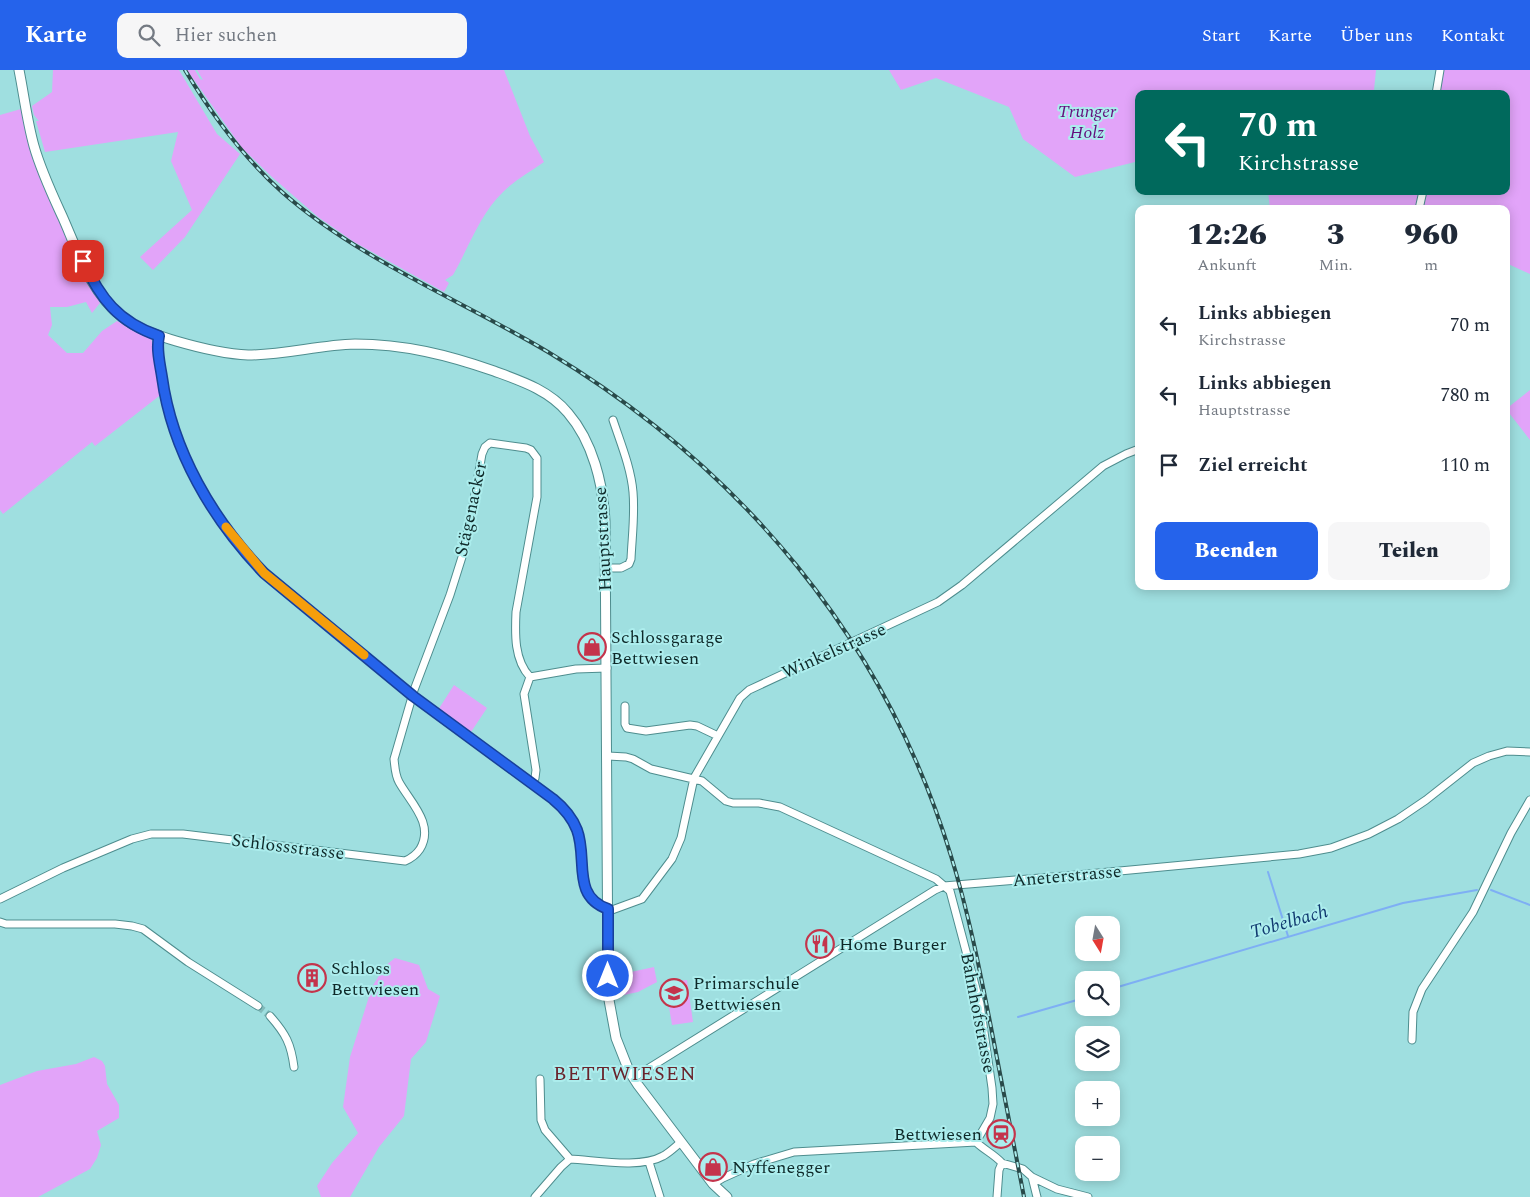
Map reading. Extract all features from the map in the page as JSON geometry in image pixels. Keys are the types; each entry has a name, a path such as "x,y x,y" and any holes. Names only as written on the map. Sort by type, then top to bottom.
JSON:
{"main road":[{"name":"Hauptstrasse","path":"20,70 28,121 39,162 94,286 107,303 121,316 139,328 159,336 207,349 237,354 265,354 357,344 411,348 467,362 538,389 554,398 569,413 580,430 590,450 599,477 604,509 609,1000 618,1045 633,1078 714,1184 727,1197"}],"street":[{"path":"1437,90 1440,70"},
{"path":"159,336 158,353 165,399 177,440 198,484 224,525 264,573 413,696 563,807 573,821 579,837 584,884 587,894 598,905 608,909"},
{"path":"606,568 621,568 629,564 631,559 634,512 631,478 613,420"},
{"name":"Stägenacker","path":"413,696 450,595 472,518 482,454 490,443 526,448 531,450 537,458 537,497 517,605 515,629 519,661 530,677"},
{"name":"Winkelstrasse","path":"608,909 614,910 642,900 672,859 681,838 694,778 740,698 749,690 938,602 969,579 1095,472 1135,451"},
{"path":"532,783 536,770 524,694 530,677 576,669 607,668"},
{"name":"Schlossstrasse","path":"0,899 123,842 151,834 183,834 406,861 412,858 422,846 424,828 414,803 398,782 394,759 413,696"},
{"path":"625,706 625,724 627,728 646,731 690,725 697,726 718,736"},
{"name":"Aneterstrasse","path":"944,886 1050,878 1300,854 1331,848 1369,834 1398,819 1426,800 1473,763 1507,751 1530,752"},
{"path":"608,756 626,756 651,769 702,781 726,801 733,803 759,803 780,807 936,879 944,886 633,1078"},
{"path":"1412,1040 1412,1012 1422,989 1473,912 1511,833 1530,800"},
{"name":"Bahnhofstrasse","path":"944,886 950,891 976,989 983,1021 992,1088 993,1104 990,1118 976,1142"},
{"path":"0,922 6,924 115,924 143,929 178,956 258,1006"},
{"path":"270,1016 282,1029 290,1042 294,1068"},
{"path":"540,1079 542,1120 546,1130 570,1159"},
{"path":"535,1197 561,1166 570,1159 649,1162 662,1157 681,1142"},
{"path":"714,1184 754,1164 794,1152 976,1142 996,1156 1002,1163 1018,1167 1032,1177 1057,1189 1088,1197"},
{"path":"649,1162 660,1197"},
{"path":"997,1197 999,1170 1002,1163"},
{"path":"1032,1177 1037,1197"}],"green space":[{"path":"53,70 179,70 217,134 240,154 185,237 153,270 140,257 192,210 171,161 178,132 45,152 36,121 39,121 34,115 32,106 52,92"},
{"path":"187,70 195,70 200,79 203,80 197,70 504,70 530,136 544,162 512,184 488,210 453,275 445,280 449,283 444,292 354,242 318,217 242,148"},
{"name":"Trunger Holz","path":"889,70 1376,70 1374,90 1135,90 1135,162 1075,177 1023,139 1009,107 936,78 901,90"},
{"path":"1442,70 1530,70 1530,274 1510,265 1510,205 1422,205 1424,195 1510,195 1510,90 1439,90"},
{"path":"21,109 39,171 100,303 92,313 86,302 67,307 50,307 52,325 48,335 67,353 83,353 102,331 117,321 151,337 163,393 95,446 92,442 3,514 0,510 0,115"},
{"path":"1268,195 1420,195 1418,205 1270,205"},
{"path":"1530,390 1530,440 1510,414 1510,406"},
{"path":"454,685 487,708 471,732 468,732 438,710"},
{"path":"395,958 419,965 428,989 440,996 426,1042 411,1059 404,1116 379,1147 350,1197 321,1197 317,1186 332,1163 358,1133 343,1107 350,1057 372,987 385,966"},
{"path":"654,967 657,982 638,992 619,996 617,975"},
{"path":"687,980 693,1022 672,1025 665,983"},
{"path":"94,1057 102,1061 105,1066 107,1084 119,1105 119,1118 97,1131 101,1145 97,1158 90,1169 38,1197 0,1197 0,1085 37,1071 76,1064"}],"waterway":[{"path":"1268,872 1288,936"},
{"name":"Tobelbach","path":"1120,986 1403,903 1477,890"},
{"path":"1491,890 1530,905"},
{"name":"Tobelbach","path":"1018,1017 1075,1001"}],"tunnel":[{"path":"258,1006 270,1016"}],"railway":[{"path":"185,70 229,135 282,192 343,238 411,278 548,352 618,398 683,449 743,505 797,566 845,632 887,702 923,777 951,856 968,918 1024,1197"}],"slow traffic":[{"path":"226,527 264,573 364,655"}],"place":[{"name":"Schlossgarage Bettwiesen","path":"592,647"},
{"name":"Home Burger","path":"820,944"},
{"name":"Schloss Bettwiesen","path":"312,978"},
{"name":"Primarschule Bettwiesen","path":"674,993"},
{"name":"Bettwiesen","path":"1001,1134"},
{"name":"Nyffenegger","path":"713,1167"}],"district":[{"name":"BETTWIESEN","path":"625,1074"}],"route":[{"path":"83,261 94,286 113,310 139,328 159,336 158,353 165,399 177,440 198,484 224,525 254,563 413,696 532,783 568,813 579,837 584,884 587,894 598,905 608,909 608,976"}]}
